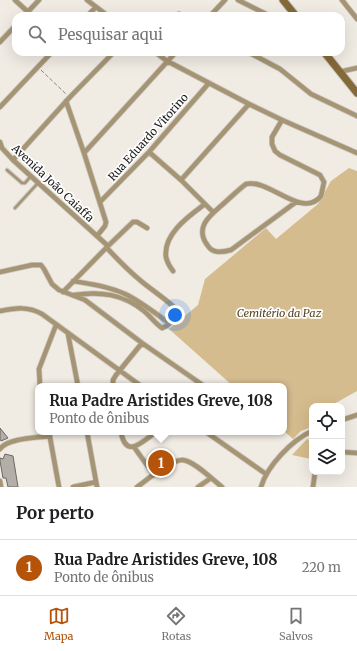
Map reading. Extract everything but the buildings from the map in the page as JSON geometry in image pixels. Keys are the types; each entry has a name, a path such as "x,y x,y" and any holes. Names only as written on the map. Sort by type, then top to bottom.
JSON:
{"main road":[{"path":"283,0 289,12"},
{"path":"327,56 357,93"}],"street":[{"path":"15,0 24,12"},
{"path":"28,12 39,0"},
{"path":"87,0 103,12"},
{"path":"214,12 225,0"},
{"path":"238,0 262,12"},
{"path":"342,0 357,19"},
{"path":"91,12 96,7"},
{"path":"0,42 12,30"},
{"path":"0,107 48,56"},
{"path":"13,160 68,99 110,56"},
{"path":"160,56 167,61 249,104 357,153"},
{"path":"84,153 172,56"},
{"path":"256,56 280,69 311,94 357,116"},
{"path":"339,72 357,68"},
{"name":"Rua Eduardo Vitorino","path":"100,202 149,152 210,83"},
{"path":"68,99 106,224 102,232 97,236"},
{"path":"181,180 249,104"},
{"path":"282,120 272,137 272,144 275,152 280,156 320,175 324,182 321,196 316,202 304,204 296,202 258,183 251,182 246,184 213,212 204,224 204,238 210,249 214,252 226,252 235,248 296,202"},
{"name":"Avenida João Caiaffa","path":"0,142 2,148 13,160 97,236 125,267 176,309 176,316 169,323"},
{"path":"149,152 181,180 213,212"},
{"path":"173,271 166,255 169,240 177,228 205,204"},
{"path":"63,292 133,222 137,222 147,228"},
{"path":"0,272 32,264 41,265 52,284 63,292 86,300 142,343 200,383"},
{"path":"73,281 106,288 125,294 169,323 162,328 139,307 118,296 91,293 74,295"},
{"path":"0,311 19,307 42,314 137,383"},
{"path":"40,383 39,370 56,325"},
{"path":"68,334 77,383"},
{"path":"113,383 113,380 119,370 142,343"},
{"path":"345,419 357,415"},
{"path":"260,487 266,474 285,451 297,440 309,433"},
{"path":"0,450 2,446 9,443 45,435"},
{"path":"49,435 59,487"},
{"path":"73,487 96,484 87,435"},
{"path":"122,435 124,443 134,447 154,475"},
{"path":"134,447 152,435"},
{"path":"210,435 266,474"},
{"path":"345,452 357,453"},
{"path":"137,487 176,461 184,460 192,464 222,487"},
{"path":"313,487 315,475"},
{"path":"198,487 211,478"},
{"path":"0,481 1,487"}],"lane":[{"path":"7,170 22,183 25,183 31,176"},
{"path":"15,208 38,182"}],"path":[{"path":"37,68 68,99"}],"green space":[{"name":"Cemitério da Paz","path":"349,168 357,171 357,391 336,403 309,403 309,428 301,431 293,439 287,434 287,383 230,383 169,329 198,305 205,279 266,228 276,239 318,204 331,181"},
{"path":"307,439 309,440 309,459 292,455"}],"place":[{"name":"Rua Padre Aristides Greve, 108","path":"161,463"}]}
